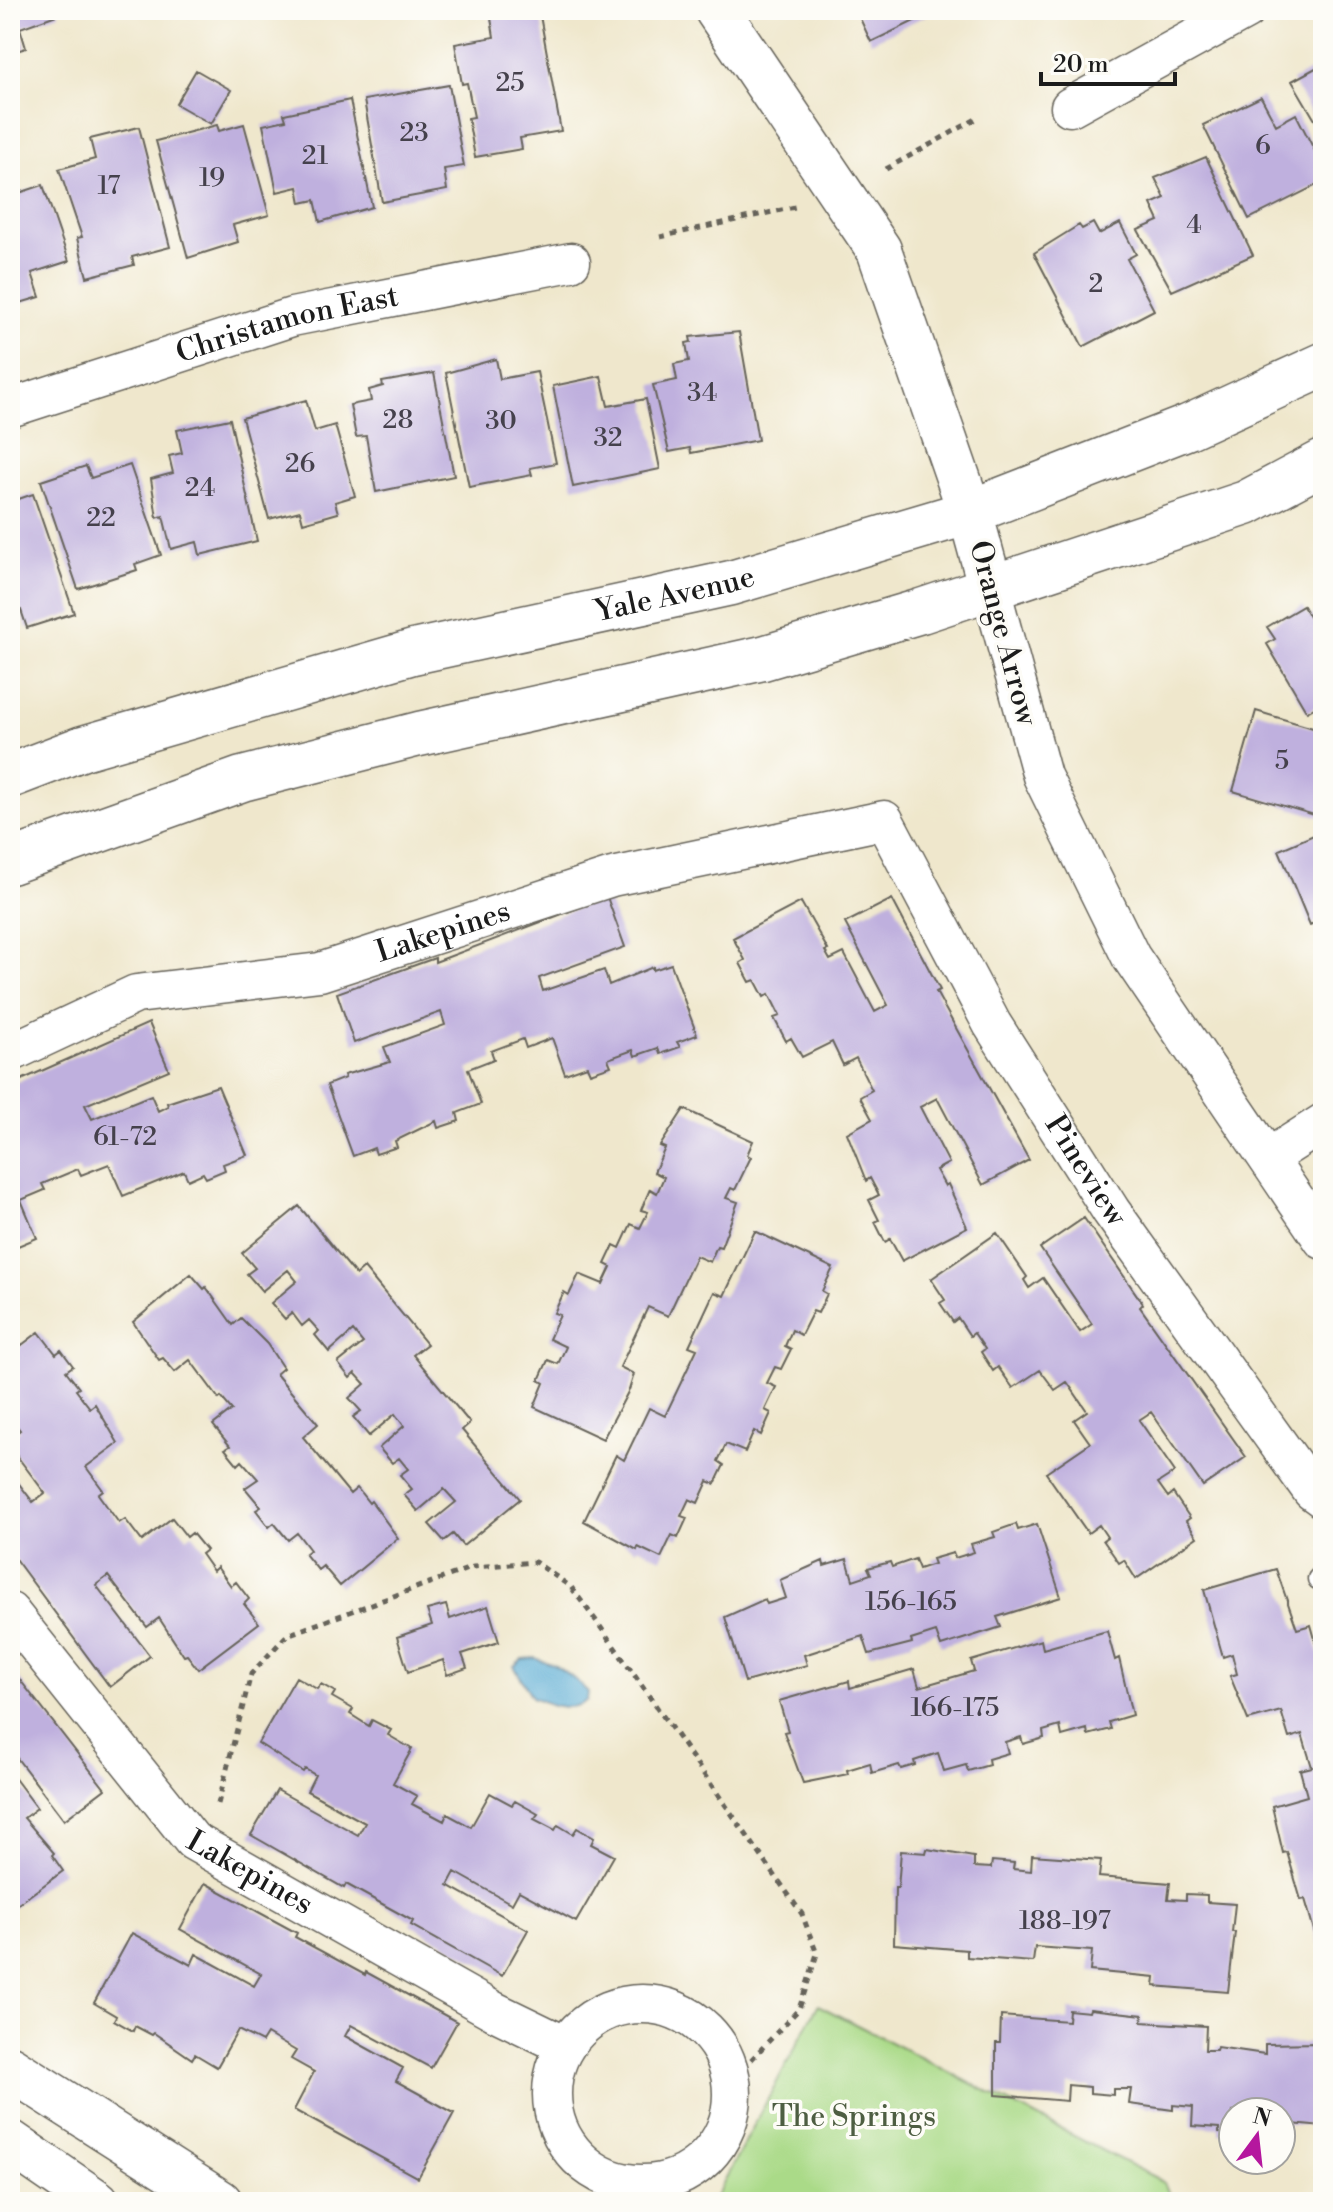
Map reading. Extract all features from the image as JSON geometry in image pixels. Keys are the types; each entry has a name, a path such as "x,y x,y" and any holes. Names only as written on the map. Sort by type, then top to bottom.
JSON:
{"main road":[{"name":"Orange Arrow","path":"717,10 879,250 970,512 991,589"},
{"name":"Yale Avenue","path":"10,776 83,748 413,652 731,583 970,512 1188,427 1323,365"},
{"path":"10,862 242,779 434,730 763,658 991,589 1246,503 1323,462"},
{"path":"10,2068 220,2202"},
{"path":"10,2142 97,2202"}],"street":[{"path":"1070,107 1246,10"},
{"name":"Christamon East","path":"10,408 292,317 571,262"},
{"name":"Orange Arrow","path":"991,589 1042,776 1117,930 1131,957 1268,1158 1318,1221"},
{"name":"Lakepines","path":"10,1053 136,994 320,972 612,877 884,820"},
{"name":"Pineview","path":"884,820 992,1024 1111,1211 1312,1491 1323,1499"},
{"path":"1268,1158 1323,1123"},
{"name":"Lakepines","path":"10,1612 193,1841 494,2011 564,2045"},
{"path":"632,2003 660,2005 686,2014 708,2031 723,2054 732,2080 732,2108 723,2135 707,2157 665,2192 600,2174 576,2157 559,2132 551,2103 552,2073 564,2045 582,2025 606,2010 632,2003"}],"path":[{"path":"886,169 978,118"},
{"path":"660,237 802,205"},
{"path":"193,1841 218,1806 251,1674 287,1635 473,1567 535,1562 571,1587 589,1610 802,1914 817,1954 799,2009 732,2080"}],"green space":[{"name":"The Springs","path":"818,2005 1164,2182 1172,2202 713,2202"}],"water":[{"path":"535,1658 570,1676 588,1692 587,1700 567,1707 532,1697 514,1666 522,1659"}],"building":[{"path":"10,10 58,10 59,14 20,28 26,48 10,53"},
{"path":"539,10 561,131 520,138 522,149 475,157 468,118 474,117 467,83 462,84 455,44 494,37 491,18"},
{"path":"856,10 929,10 931,13 871,42"},
{"path":"1323,64 1323,116 1315,120 1292,81"},
{"path":"196,70 231,90 211,124 176,104"},
{"path":"449,85 464,166 444,169 447,190 382,202 364,100"},
{"path":"1261,97 1276,125 1296,114 1323,167 1323,182 1249,219 1203,125"},
{"path":"350,100 372,207 320,222 315,200 301,203 298,187 277,192 263,125 286,120 284,114"},
{"path":"244,124 269,215 233,225 238,242 188,258 156,141 217,125 219,131"},
{"path":"139,127 170,247 132,257 134,265 87,277 77,238 82,237 59,169 95,159 90,139"},
{"path":"1206,157 1253,255 1172,291 1138,230 1159,221 1151,204 1165,198 1155,178"},
{"path":"43,185 69,261 32,273 40,297 10,306 10,196"},
{"path":"1093,223 1099,234 1120,223 1136,254 1127,259 1154,310 1083,347 1034,253 1079,225 1082,229"},
{"path":"739,332 758,440 691,453 690,448 669,452 653,385 677,380 674,364 689,361 686,343 691,342 690,337"},
{"path":"496,359 500,379 537,372 556,463 530,468 532,475 469,487 446,373"},
{"path":"434,373 454,476 376,492 366,436 356,437 350,405 371,401 369,390 383,386 382,382"},
{"path":"601,376 608,406 646,399 660,469 573,487 553,386"},
{"path":"306,400 315,431 335,425 355,496 335,502 338,513 303,523 300,511 269,519 242,418"},
{"path":"230,419 257,541 200,555 197,542 171,549 163,516 157,518 151,479 173,473 169,456 182,453 177,430"},
{"path":"130,465 161,555 135,564 137,570 78,589 41,481 86,466 91,478"},
{"path":"33,494 74,613 27,628 21,610 10,614 10,502"},
{"path":"1303,606 1309,617 1323,609 1323,703 1307,712 1267,644 1275,639 1267,627"},
{"path":"1256,711 1323,731 1321,817 1233,791"},
{"path":"1323,831 1323,919 1310,925 1279,850"},
{"path":"607,897 625,947 539,978 543,991 604,970 609,985 653,967 653,970 671,964 697,1035 677,1042 680,1047 660,1054 658,1048 635,1056 633,1050 608,1059 611,1066 590,1073 587,1066 565,1074 552,1038 526,1048 523,1039 491,1051 494,1059 468,1069 481,1104 457,1113 459,1121 438,1128 436,1121 395,1141 397,1147 376,1154 374,1148 353,1156 327,1085 345,1078 344,1075 390,1062 384,1047 445,1025 441,1012 354,1043 337,993 435,958 435,962"},
{"path":"892,899 940,990 936,992 1029,1160 983,1185 937,1098 920,1107 949,1163 936,1170 945,1186 948,1184 967,1227 902,1261 890,1239 885,1242 875,1222 879,1220 869,1200 879,1195 870,1178 866,1181 847,1133 872,1119 860,1097 872,1090 856,1058 843,1065 832,1042 802,1057 791,1038 786,1041 774,1018 780,1016 769,994 764,997 755,980 750,982 740,963 745,960 733,938 801,902 828,950 825,951 830,960 844,953 875,1012 888,1005 845,923"},
{"path":"149,1023 169,1070 85,1105 92,1119 151,1095 158,1111 168,1106 167,1103 218,1086 247,1155 223,1164 225,1170 206,1178 203,1173 188,1180 184,1171 123,1196 109,1164 81,1175 78,1169 42,1184 45,1190 21,1200 37,1238 13,1248 15,1252 10,1255 10,1085"},
{"path":"684,1109 753,1141 747,1155 751,1157 735,1190 731,1188 726,1198 738,1202 721,1247 717,1246 710,1262 696,1256 668,1316 648,1307 620,1367 634,1374 629,1390 603,1439 534,1407 544,1383 539,1380 548,1360 558,1364 566,1347 549,1339 560,1315 554,1313 564,1292 569,1295 579,1274 603,1284 611,1267 605,1264 614,1245 620,1248 631,1224 640,1228 648,1212 641,1210 650,1189 657,1193 664,1177 654,1172 665,1148 660,1146"},
{"path":"299,1206 356,1275 364,1268 427,1344 413,1355 470,1423 462,1430 520,1499 463,1546 453,1534 444,1541 429,1524 456,1502 444,1489 418,1511 404,1495 412,1489 400,1475 408,1469 399,1458 392,1463 379,1448 404,1426 395,1414 369,1436 353,1417 361,1411 349,1398 365,1384 355,1373 350,1378 338,1363 363,1343 353,1331 329,1352 315,1335 319,1331 309,1320 302,1326 292,1313 285,1319 271,1303 297,1281 288,1270 262,1291 247,1274 255,1268 242,1253"},
{"path":"1084,1218 1143,1304 1140,1307 1246,1457 1203,1486 1151,1412 1139,1420 1175,1472 1158,1483 1168,1497 1173,1493 1190,1518 1186,1521 1197,1537 1136,1579 1124,1560 1119,1563 1103,1540 1107,1537 1099,1525 1088,1533 1046,1473 1090,1443 1074,1420 1087,1411 1067,1382 1055,1390 1040,1370 1013,1388 998,1367 993,1371 981,1352 985,1349 974,1333 970,1336 958,1318 953,1322 940,1303 945,1300 931,1279 997,1233 1027,1277 1024,1280 1029,1288 1043,1278 1080,1332 1092,1324 1040,1248"},
{"path":"755,1231 833,1268 822,1291 827,1294 818,1313 813,1311 801,1335 792,1330 785,1346 791,1349 781,1369 775,1367 767,1383 776,1387 765,1410 771,1413 761,1435 754,1431 745,1452 726,1444 718,1461 724,1465 715,1484 708,1481 698,1503 689,1499 681,1516 687,1518 678,1538 672,1535 661,1558 638,1547 637,1550 584,1521 616,1455 624,1460 649,1408 665,1416 697,1349 689,1346 714,1292 724,1296"},
{"path":"191,1274 204,1289 206,1287 233,1325 241,1318 267,1344 283,1368 276,1374 318,1424 303,1437 350,1494 357,1488 369,1503 371,1501 398,1538 340,1586 323,1566 318,1570 305,1554 310,1550 297,1533 288,1540 274,1523 269,1527 256,1510 261,1507 245,1488 258,1479 242,1461 238,1465 225,1449 230,1446 213,1425 232,1410 221,1397 219,1399 190,1360 175,1372 163,1358 159,1360 133,1322"},
{"path":"39,1332 56,1354 61,1350 73,1366 66,1371 79,1388 76,1390 90,1408 95,1404 118,1443 86,1467 103,1490 98,1494 119,1523 125,1519 142,1541 172,1518 187,1537 192,1533 206,1550 201,1554 213,1571 217,1567 231,1586 236,1582 249,1599 244,1604 259,1623 198,1669 187,1655 184,1656 159,1618 147,1627 108,1576 96,1585 150,1656 110,1687 10,1552 10,1472 33,1502 45,1493 10,1447 10,1438 20,1430 13,1421 10,1424 10,1354"},
{"path":"1016,1524 1018,1530 1037,1524 1061,1597 997,1617 1001,1627 941,1646 936,1632 911,1640 912,1643 869,1654 863,1636 804,1655 807,1665 745,1682 725,1617 765,1599 767,1604 786,1598 780,1580 823,1561 824,1566 847,1559 853,1580 871,1574 868,1568 890,1562 892,1567 915,1559 919,1569 934,1564 932,1559 953,1553 955,1558 974,1552 971,1544 995,1537 993,1532"},
{"path":"1276,1569 1297,1629 1311,1625 1323,1667 1323,1943 1318,1944 1287,1852 1283,1853 1272,1806 1307,1796 1300,1770 1312,1767 1302,1734 1289,1738 1281,1711 1248,1720 1230,1676 1237,1674 1232,1654 1223,1657 1204,1590"},
{"path":"446,1605 450,1619 488,1606 499,1642 462,1654 467,1668 447,1675 443,1660 408,1672 397,1637 432,1625 427,1610"},
{"path":"1107,1631 1115,1660 1119,1658 1132,1715 1109,1722 1111,1729 1088,1735 1087,1729 1062,1736 1060,1726 1043,1731 1044,1738 1023,1744 1021,1737 1005,1742 1008,1753 988,1759 989,1765 968,1771 966,1765 944,1771 938,1753 901,1769 899,1765 872,1773 870,1763 847,1770 848,1774 803,1783 784,1732 788,1731 779,1701 849,1681 850,1688 914,1669 919,1687 974,1671 971,1661 1041,1640 1043,1649"},
{"path":"10,1667 105,1789 64,1820 10,1749"},
{"path":"296,1677 317,1689 321,1684 335,1692 332,1697 353,1709 350,1714 369,1726 372,1720 391,1730 388,1735 412,1749 393,1783 417,1796 412,1804 444,1821 447,1814 471,1827 490,1793 512,1805 515,1801 538,1814 534,1819 555,1830 558,1825 573,1834 577,1828 594,1838 591,1844 614,1856 576,1922 519,1891 512,1904 455,1872 448,1885 528,1930 502,1976 411,1925 413,1921 346,1884 344,1888 251,1835 277,1790 358,1835 365,1823 307,1791 315,1775 305,1769 303,1772 258,1743"},
{"path":"10,1772 37,1808 24,1818 54,1853 52,1855 63,1871 10,1910"},
{"path":"927,1849 974,1857 974,1867 991,1868 992,1861 1014,1863 1013,1869 1031,1871 1032,1855 1101,1860 1099,1877 1170,1883 1168,1899 1186,1900 1186,1894 1207,1895 1207,1902 1235,1904 1228,1992 1154,1986 1155,1977 1090,1971 1092,1951 1035,1947 1033,1962 967,1957 967,1950 894,1944 895,1888 898,1888 901,1851 926,1853"},
{"path":"205,1883 297,1933 295,1937 457,2022 431,2068 351,2025 345,2036 403,2068 396,2081 454,2113 418,2178 294,2110 314,2072 291,2059 296,2051 267,2034 262,2042 238,2030 217,2067 195,2054 192,2059 154,2033 152,2035 135,2026 133,2031 94,2003 132,1933 191,1965 196,1954 254,1986 261,1974 180,1929"},
{"path":"1090,2009 1143,2015 1142,2022 1206,2026 1205,2050 1216,2050 1217,2047 1265,2054 1265,2044 1320,2043 1323,2046 1323,2127 1297,2125 1297,2096 1217,2096 1217,2128 1192,2126 1193,2107 1173,2105 1173,2110 1129,2104 1131,2089 1113,2089 1113,2095 1090,2093 1090,2087 1068,2085 1067,2101 996,2095 996,2043 1000,2043 1001,2016 1068,2021 1069,2010 1089,2012"}]}
